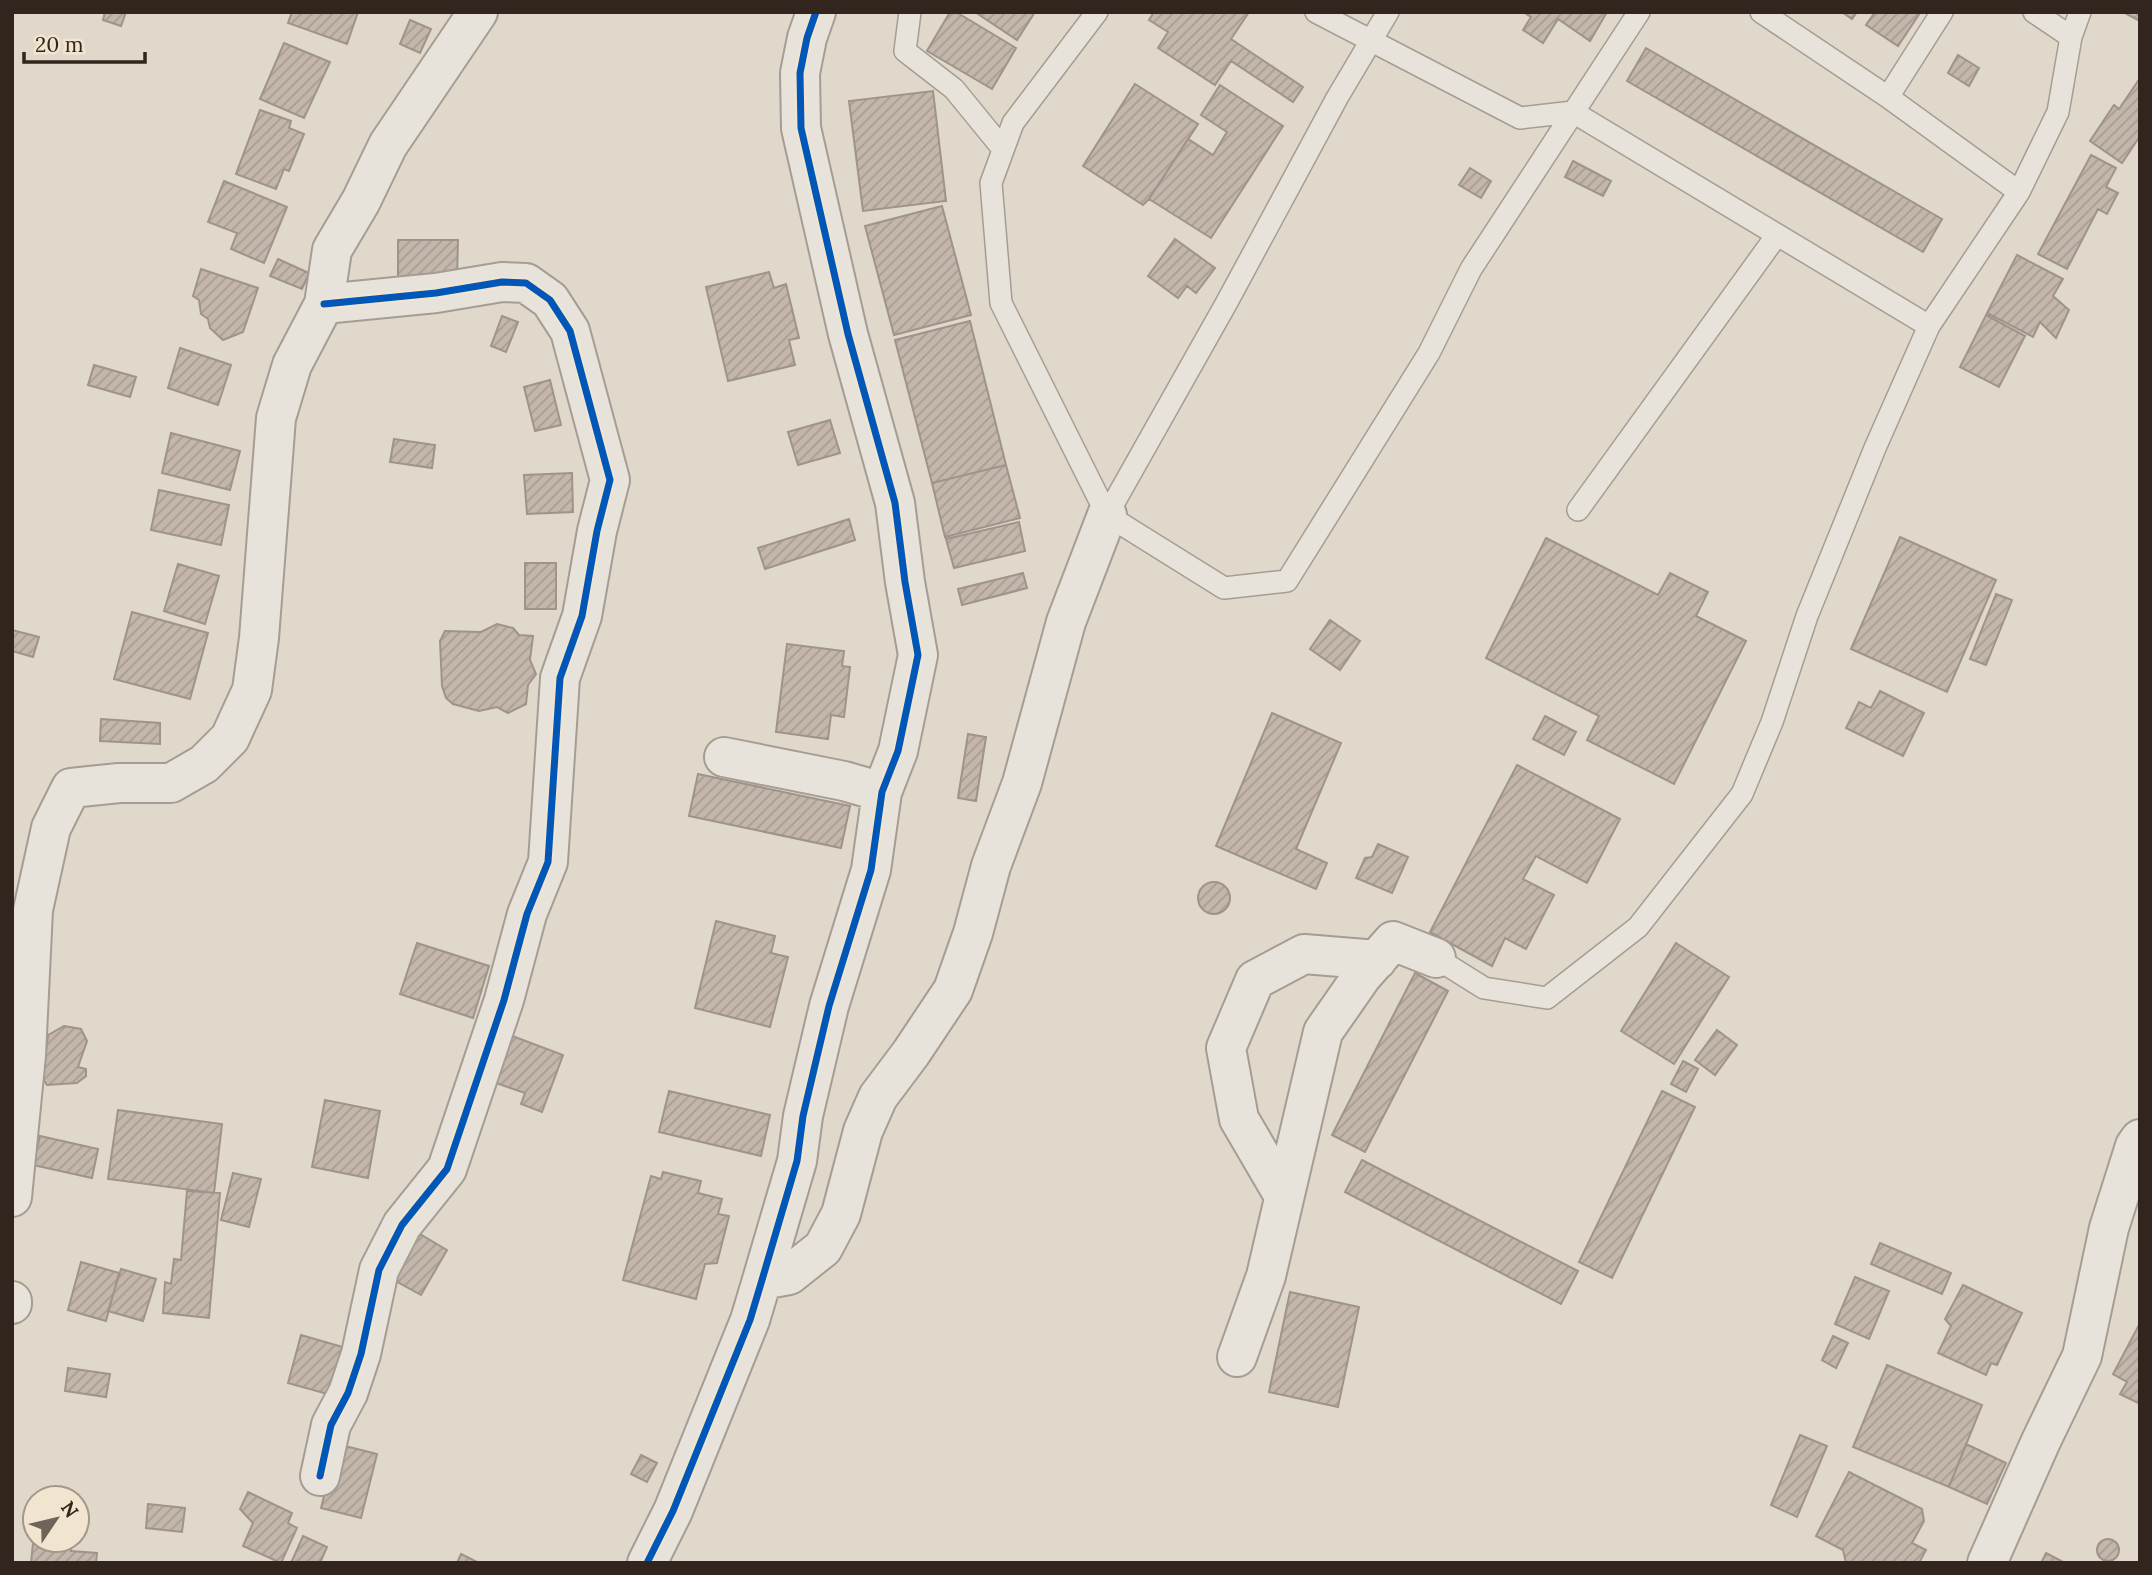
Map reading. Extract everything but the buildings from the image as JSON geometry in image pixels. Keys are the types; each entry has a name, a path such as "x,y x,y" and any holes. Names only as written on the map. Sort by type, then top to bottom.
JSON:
{"street":[{"path":"12,1197 26,1055 33,910 51,828 71,788 119,783 171,783 204,764 230,738 252,690 276,418 292,365 324,304 332,250 362,201 388,145 478,12"},
{"path":"647,1563 673,1511 750,1320 762,1280 797,1161 803,1116 829,1006 871,870 882,792 898,751 918,655 895,503 848,334 801,128 800,73 807,38 816,12"},
{"path":"320,1476 331,1425 348,1393 361,1354 379,1270 402,1225 447,1169 505,1000 527,914 548,862 560,678 582,616 597,531 610,480 570,331 550,300 526,283 502,282 405,297 324,304"},
{"path":"762,1280 789,1275 823,1248 841,1214 863,1131 878,1097 911,1054 953,990 973,933 991,866 1022,783 1066,622 1107,515"},
{"path":"723,757 844,781 882,792"},
{"path":"1237,1357 1266,1276 1323,1032 1362,976 1393,941 1436,958"},
{"path":"1284,1196 1239,1119 1226,1048 1255,980 1304,954 1377,960"},
{"path":"1987,1563 2082,1356 2109,1228 2135,1146 2140,1139"}],"lane":[{"path":"911,12 905,51 954,89 1003,149"},
{"path":"1097,12 1013,123 991,183 1001,303 1107,515 1224,587 1287,581 1429,353 1471,269 1639,12"},
{"path":"1316,12 1520,118 1573,111 1929,326"},
{"path":"1107,515 1388,12"},
{"path":"1761,12 1888,97 2019,192"},
{"path":"1888,97 1942,12"},
{"path":"2034,12 2071,37"},
{"path":"1436,958 1484,988 1547,998 1638,927 1742,794 1772,722 1807,617 1875,448 1929,326 2019,192 2058,112 2071,37 2080,12"},
{"path":"1578,510 1777,235"}],"cycle path":[{"path":"647,1563 673,1511 750,1320 762,1280 797,1161 803,1116 829,1006 871,870 882,792 898,751 918,655 895,503 848,334 801,128 800,73 807,38 816,12"},
{"path":"320,1476 331,1425 348,1393 361,1354 379,1270 402,1225 447,1169 504,1000 527,914 548,862 560,678 582,616 597,531 610,480 570,331 550,300 526,283 502,282 436,293 324,304"}]}
